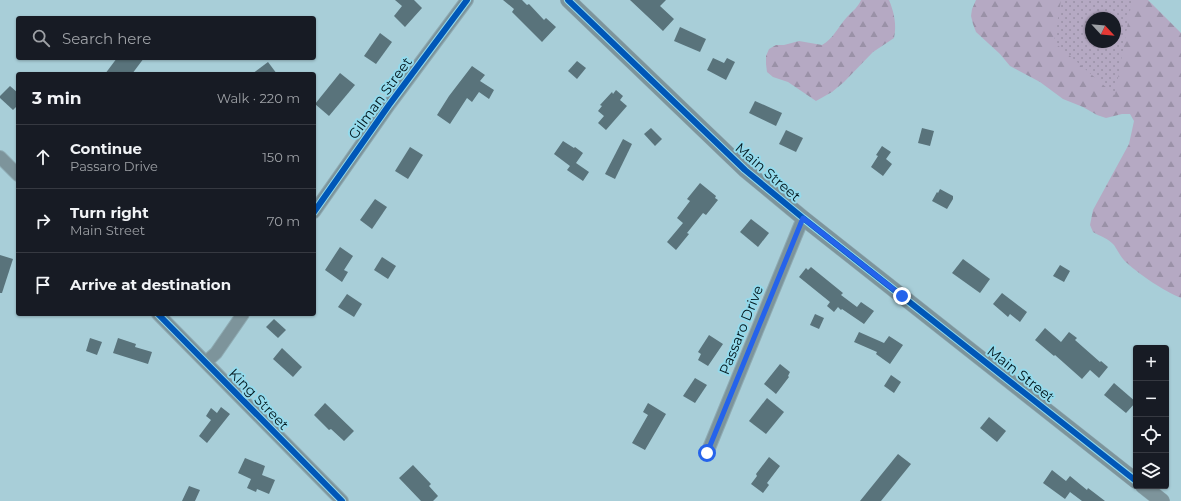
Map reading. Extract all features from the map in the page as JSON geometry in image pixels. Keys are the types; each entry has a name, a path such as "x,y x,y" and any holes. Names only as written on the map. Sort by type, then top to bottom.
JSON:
{"street":[{"name":"Gilman Street","path":"316,209 389,105 467,0"},
{"name":"Main Street","path":"568,0 745,170 803,218 1133,479"},
{"path":"0,157 16,172"},
{"name":"Passaro Drive","path":"707,453 803,218"},
{"name":"King Street","path":"160,316 342,501"},
{"path":"206,362 216,353 242,316"},
{"path":"1147,489 1162,501"}],"green space":[{"path":"861,0 889,0 894,19 894,38 873,52 844,82 832,92 816,101 788,82 773,77 767,72 766,56 769,49 776,45 784,45 799,41 822,45 832,36 857,7"},
{"path":"976,0 1148,0 1181,33 1181,298 1145,278 1132,268 1123,259 1114,245 1107,239 1093,232 1090,225 1093,210 1129,144 1134,121 1130,114 1122,114 1106,118 1063,99 1040,82 1010,66 1000,54 976,32 971,16"},
{"path":"1061,0 1132,0 1115,95 1054,42"}],"building":[{"path":"395,0 414,0 422,8 405,27 394,16 402,6"},
{"path":"503,0 522,0 527,5 529,4 544,20 546,18 556,27 542,42 512,12 514,9"},
{"path":"630,0 666,0 660,6 674,19 663,31"},
{"path":"680,27 706,39 700,52 674,41"},
{"path":"380,33 392,42 376,64 364,56"},
{"path":"713,58 724,63 727,58 735,62 726,80 707,70"},
{"path":"116,60 142,60 134,72 106,72"},
{"path":"577,61 586,68 577,79 568,71"},
{"path":"268,62 276,72 255,72"},
{"path":"472,66 485,75 480,81 494,90 489,99 479,92 472,102 467,98 450,124 437,115 449,96"},
{"path":"340,73 355,85 329,116 316,105 316,103"},
{"path":"10,86 16,91 16,107 13,110 0,98 0,96"},
{"path":"616,90 623,96 620,100 627,106 606,130 598,123 604,116 598,111 602,106 600,105 612,92 613,94"},
{"path":"755,101 782,113 776,126 749,113"},
{"path":"651,128 662,139 655,146 644,134"},
{"path":"922,128 934,131 930,146 918,143"},
{"path":"786,130 803,138 796,152 779,144"},
{"path":"623,139 632,144 615,179 605,174"},
{"path":"563,141 583,153 576,163 589,172 583,181 567,170 570,166 554,154"},
{"path":"882,146 891,152 886,159 892,164 883,176 871,167"},
{"path":"410,147 423,155 408,179 395,171"},
{"path":"700,183 716,196 715,198 718,200 706,215 703,213 676,250 667,242 683,223 677,218 690,201 687,199"},
{"path":"940,189 953,196 953,199 947,209 932,201"},
{"path":"375,199 387,207 372,229 360,220"},
{"path":"751,219 769,233 758,247 740,232"},
{"path":"340,247 353,256 344,270 348,272 342,282 325,270"},
{"path":"0,255 13,259 2,293 0,293"},
{"path":"382,257 396,266 388,279 374,270"},
{"path":"963,259 990,279 980,293 952,273"},
{"path":"1060,265 1070,271 1064,282 1053,276"},
{"path":"811,267 843,293 841,295 857,307 861,302 874,311 864,324 838,307 834,312 827,306 830,302 799,277 806,268 808,270"},
{"path":"1002,293 1027,312 1020,322 1010,314 1008,317 993,304"},
{"path":"347,294 362,304 354,317 338,307"},
{"path":"815,314 824,318 819,329 810,325"},
{"path":"274,319 286,330 278,338 266,327"},
{"path":"1045,328 1061,342 1069,332 1077,338 1075,340 1108,367 1099,378 1090,370 1082,379 1055,355 1054,356 1035,340"},
{"path":"859,332 884,343 889,336 903,345 890,364 876,354 877,352 854,342"},
{"path":"709,335 723,344 708,366 698,360 701,354 698,352"},
{"path":"90,338 102,342 97,355 86,351"},
{"path":"118,338 136,344 135,347 152,352 148,364 113,353"},
{"path":"282,348 302,367 293,377 273,359"},
{"path":"780,364 790,372 789,377 776,394 764,384"},
{"path":"891,375 901,382 894,393 884,386"},
{"path":"695,378 707,385 695,403 683,396"},
{"path":"1114,383 1133,399 1133,405 1126,413 1104,395"},
{"path":"767,398 784,412 766,434 749,421"},
{"path":"325,403 354,431 344,441 331,429 329,430 314,415"},
{"path":"648,403 666,414 645,450 632,443 648,415 643,412"},
{"path":"221,407 230,414 207,443 199,436 211,420 206,416 211,408 217,413"},
{"path":"989,417 1006,431 997,442 980,428"},
{"path":"898,454 911,464 881,501 860,501"},
{"path":"769,457 780,466 767,483 769,485 763,493 751,484 757,476 756,474"},
{"path":"245,458 265,466 262,475 275,480 269,494 257,489 256,492 247,488 251,479 238,473"},
{"path":"413,465 431,484 429,486 438,496 433,501 421,501 399,478"},
{"path":"1052,470 1066,481 1070,476 1087,490 1088,488 1105,501 1082,501 1070,492 1065,499 1043,483"},
{"path":"189,486 200,490 195,501 182,501"}],"cycle path":[{"path":"316,209 389,105 467,0"},
{"path":"568,0 745,170 803,218 1133,479"},
{"path":"160,316 342,501"}],"route":[{"path":"707,453 803,218 902,296"}]}
